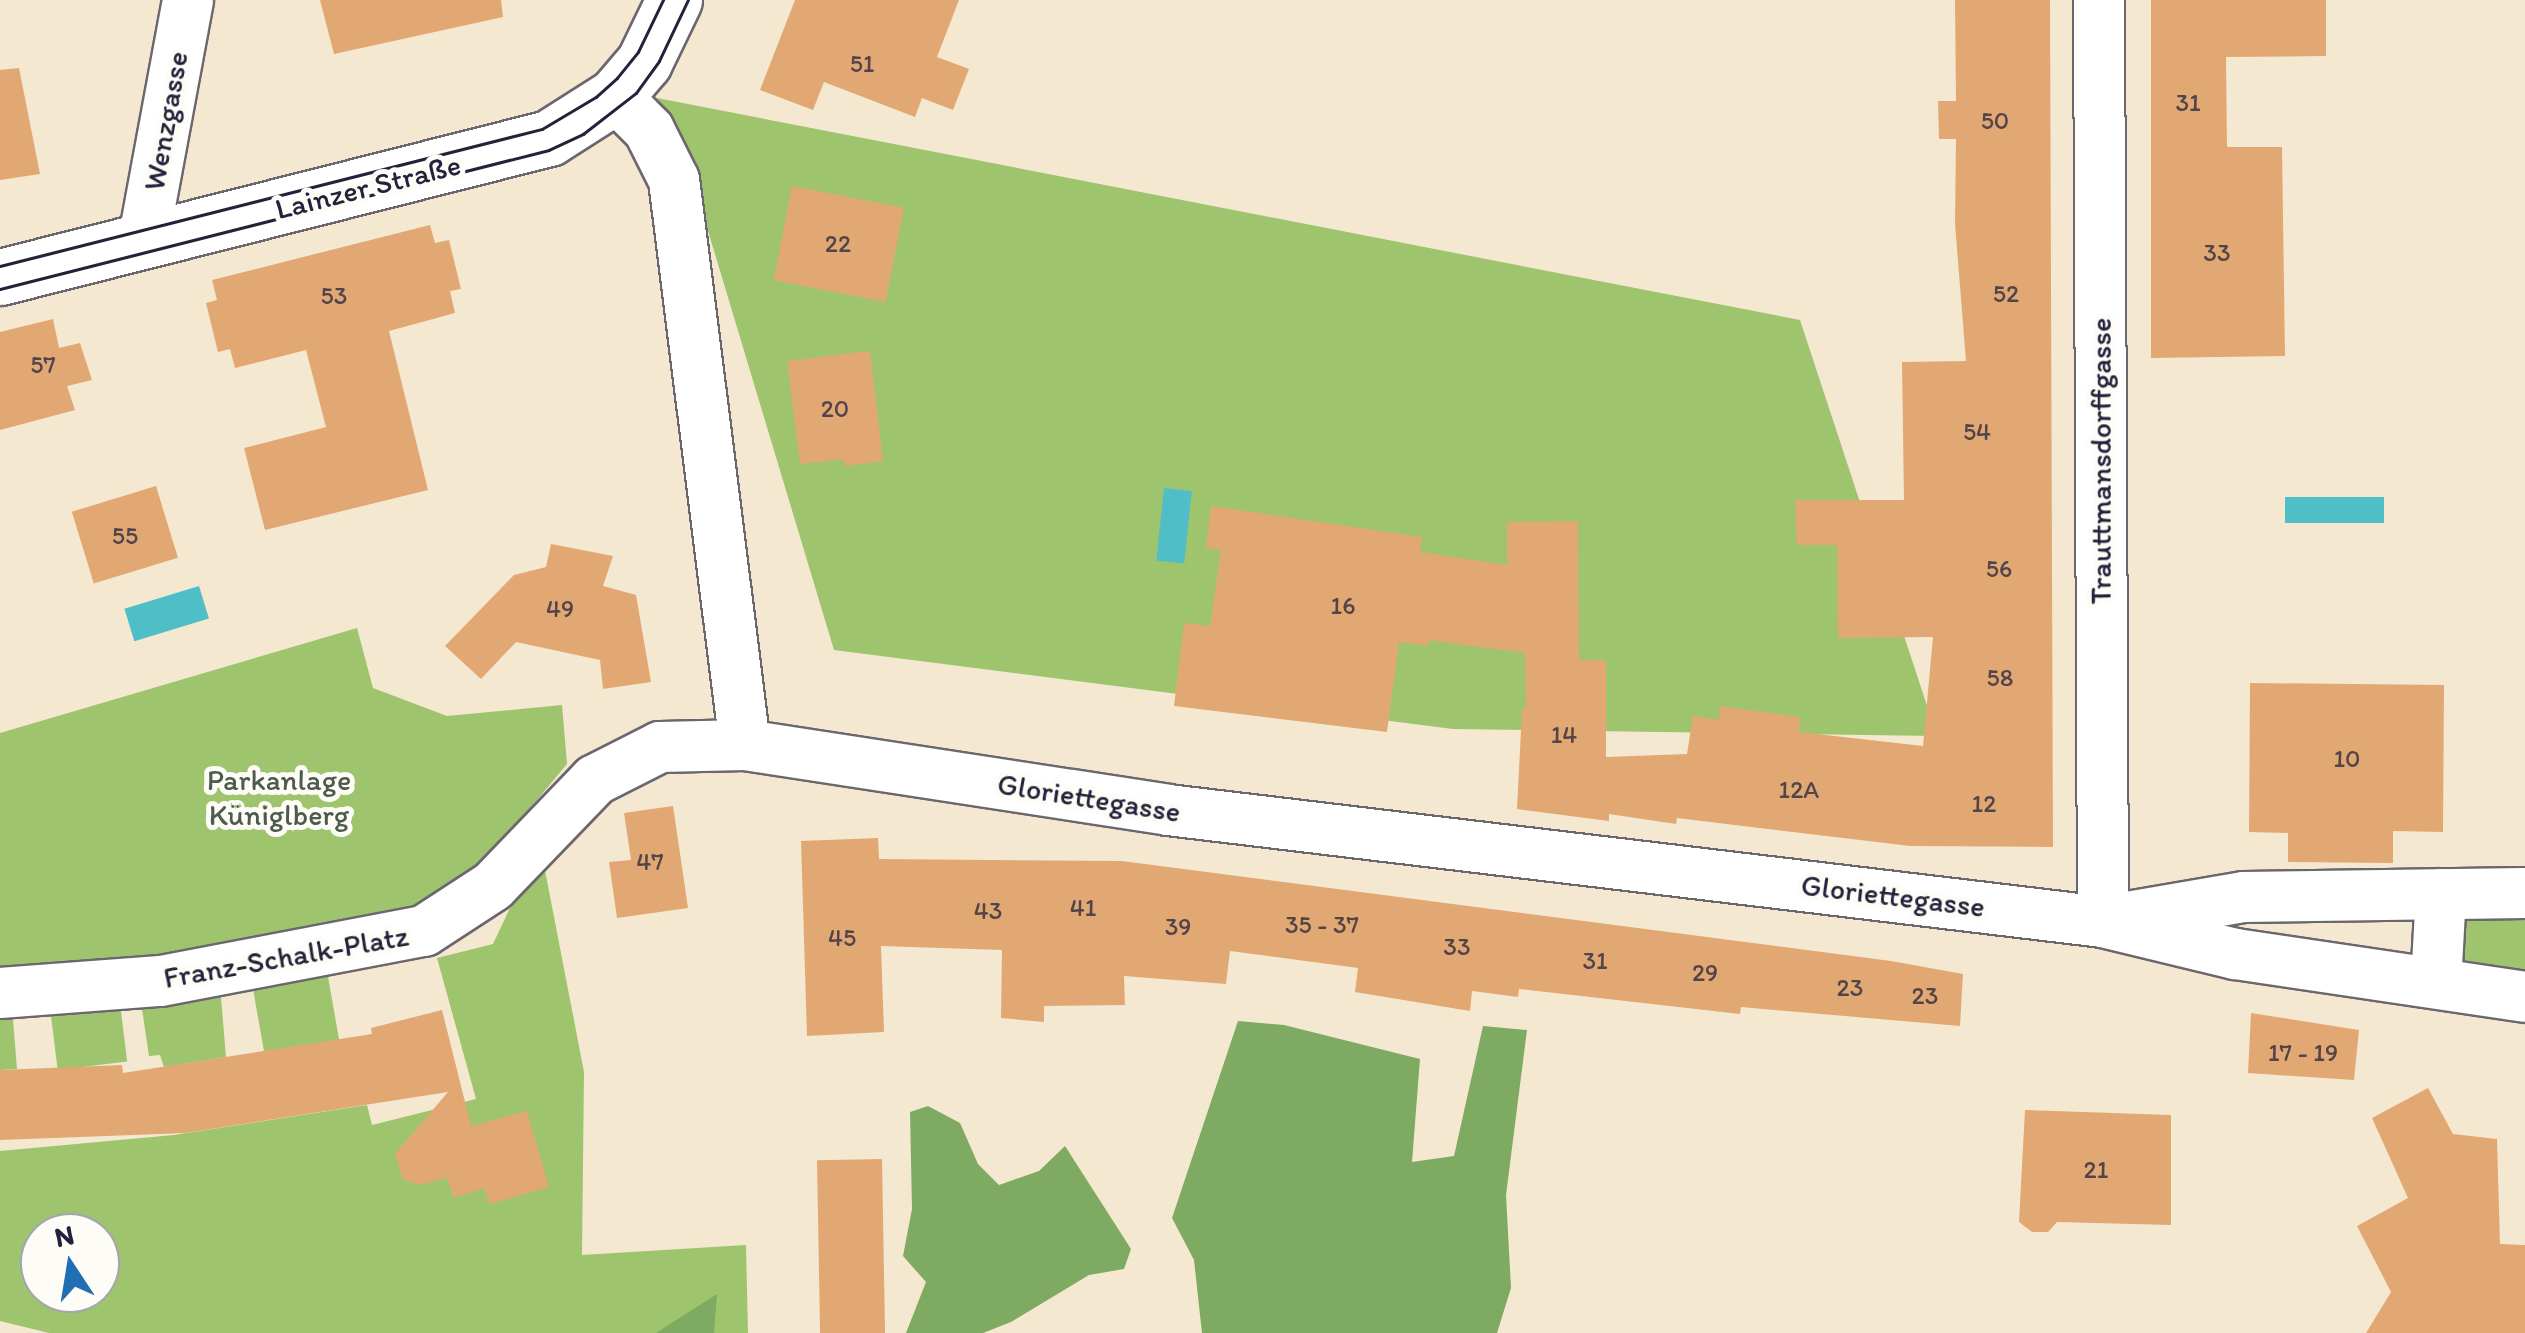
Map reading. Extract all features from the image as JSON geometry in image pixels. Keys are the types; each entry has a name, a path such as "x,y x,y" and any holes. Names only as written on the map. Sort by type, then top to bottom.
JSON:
{"main road":[{"name":"Lainzer Straße","path":"0,277 524,148 576,124 615,96 644,62 674,0"}],"street":[{"name":"Wenzgasse","path":"143,243 188,0"},
{"name":"Trauttmansdorffgasse","path":"2099,0 2104,922"},
{"path":"615,96 649,130 674,180 745,744"},
{"name":"Gloriettegasse","path":"745,744 1168,810 2104,922 2235,954 2525,997"},
{"name":"Franz-Schalk-Platz","path":"0,993 161,981 424,932 494,886 595,780 660,747 745,744"},
{"name":"Gloriettegasse","path":"2104,922 2244,898 2525,893"},
{"path":"2436,984 2441,894"}],"green space":[{"path":"657,98 1800,320 1937,736 1453,729 834,650 693,181"},
{"name":"Parkanlage Küniglberg","path":"357,628 373,688 447,716 562,705 567,764 461,891 414,912 156,964 0,975 0,733"},
{"path":"543,860 584,1072 582,1255 746,1245 748,1333 49,1333 0,1321 0,1151 174,1135 367,1105 372,1125 476,1099 437,958 493,944 509,910"},
{"path":"2465,912 2525,912 2525,974 2463,965"},
{"path":"324,954 339,1041 264,1054 249,967"},
{"path":"219,973 226,1057 164,1067 160,1055 149,1056 138,982"},
{"path":"118,987 127,1061 58,1070 49,996"},
{"path":"0,995 11,995 17,1069 0,1070"},
{"path":"1238,1021 1284,1025 1420,1059 1412,1162 1454,1156 1483,1026 1527,1030 1506,1195 1511,1288 1497,1333 1202,1333 1194,1260 1172,1218"},
{"path":"928,1106 960,1123 978,1164 999,1185 1039,1171 1065,1146 1131,1249 1124,1269 1089,1275 1011,1322 983,1333 906,1333 926,1282 903,1256 912,1209 910,1112"},
{"path":"717,1294 714,1333 656,1333"}],"water":[{"path":"1164,488 1192,491 1184,564 1156,561"},
{"path":"2285,497 2384,497 2384,523 2285,523"},
{"path":"199,586 209,619 134,641 124,609"}],"building":[{"path":"320,0 501,0 503,17 334,54"},
{"path":"795,0 959,0 937,57 969,69 953,110 922,98 915,117 824,82 813,110 760,90"},
{"path":"1955,0 2050,0 2053,847 1910,846 1677,818 1676,824 1609,814 1609,821 1517,809 1522,711 1526,705 1525,653 1428,640 1428,646 1399,642 1387,732 1174,706 1184,623 1210,626 1221,550 1206,548 1211,506 1422,537 1420,552 1507,565 1507,522 1578,521 1579,660 1606,660 1606,757 1687,754 1693,716 1719,720 1720,706 1800,717 1799,732 1923,746 1933,637 1838,638 1837,545 1797,545 1795,500 1904,500 1902,362 1966,361 1955,224 1956,139 1939,139 1938,101 1956,101"},
{"path":"2151,0 2326,0 2326,56 2226,57 2227,147 2282,147 2285,356 2151,358"},
{"path":"19,68 40,174 0,180 0,70"},
{"path":"792,186 904,208 886,302 774,280"},
{"path":"430,225 435,243 449,240 461,289 450,291 455,313 389,331 428,490 265,530 244,448 326,427 306,350 235,368 230,349 218,352 206,303 217,300 212,280"},
{"path":"53,319 59,348 80,343 92,380 67,386 75,410 0,430 0,332"},
{"path":"870,351 883,461 845,466 844,459 800,464 787,361"},
{"path":"156,486 178,558 94,583 72,512"},
{"path":"551,544 613,556 603,586 636,595 651,682 603,689 600,660 516,642 481,679 445,646 514,575 546,567"},
{"path":"2250,683 2444,685 2443,832 2393,831 2393,863 2288,862 2288,833 2249,832"},
{"path":"673,806 688,908 617,918 609,862 631,860 624,813"},
{"path":"878,838 879,859 1122,861 1891,961 1963,974 1960,1026 1741,1007 1740,1014 1519,989 1518,997 1472,991 1470,1011 1355,992 1358,968 1230,951 1226,984 1124,976 1125,1005 1044,1006 1044,1022 1001,1018 1002,950 881,946 884,1032 807,1036 801,841"},
{"path":"442,1010 471,1126 527,1111 549,1187 490,1204 484,1188 454,1198 447,1178 419,1185 402,1178 395,1154 448,1092 186,1133 0,1140 0,1070 122,1065 123,1073 372,1034 371,1028"},
{"path":"2251,1013 2359,1030 2354,1080 2248,1073"},
{"path":"2428,1088 2453,1134 2497,1139 2500,1244 2525,1245 2525,1333 2366,1333 2391,1292 2357,1226 2408,1198 2372,1118"},
{"path":"2025,1110 2171,1115 2171,1225 2057,1222 2048,1232 2032,1232 2019,1222"},
{"path":"882,1159 885,1333 820,1333 817,1160"}],"tram line":[{"path":"0,266 542,129 596,97 617,78 638,52 663,0"},
{"path":"0,289 549,150 583,134 636,93 659,61 688,0"}]}
